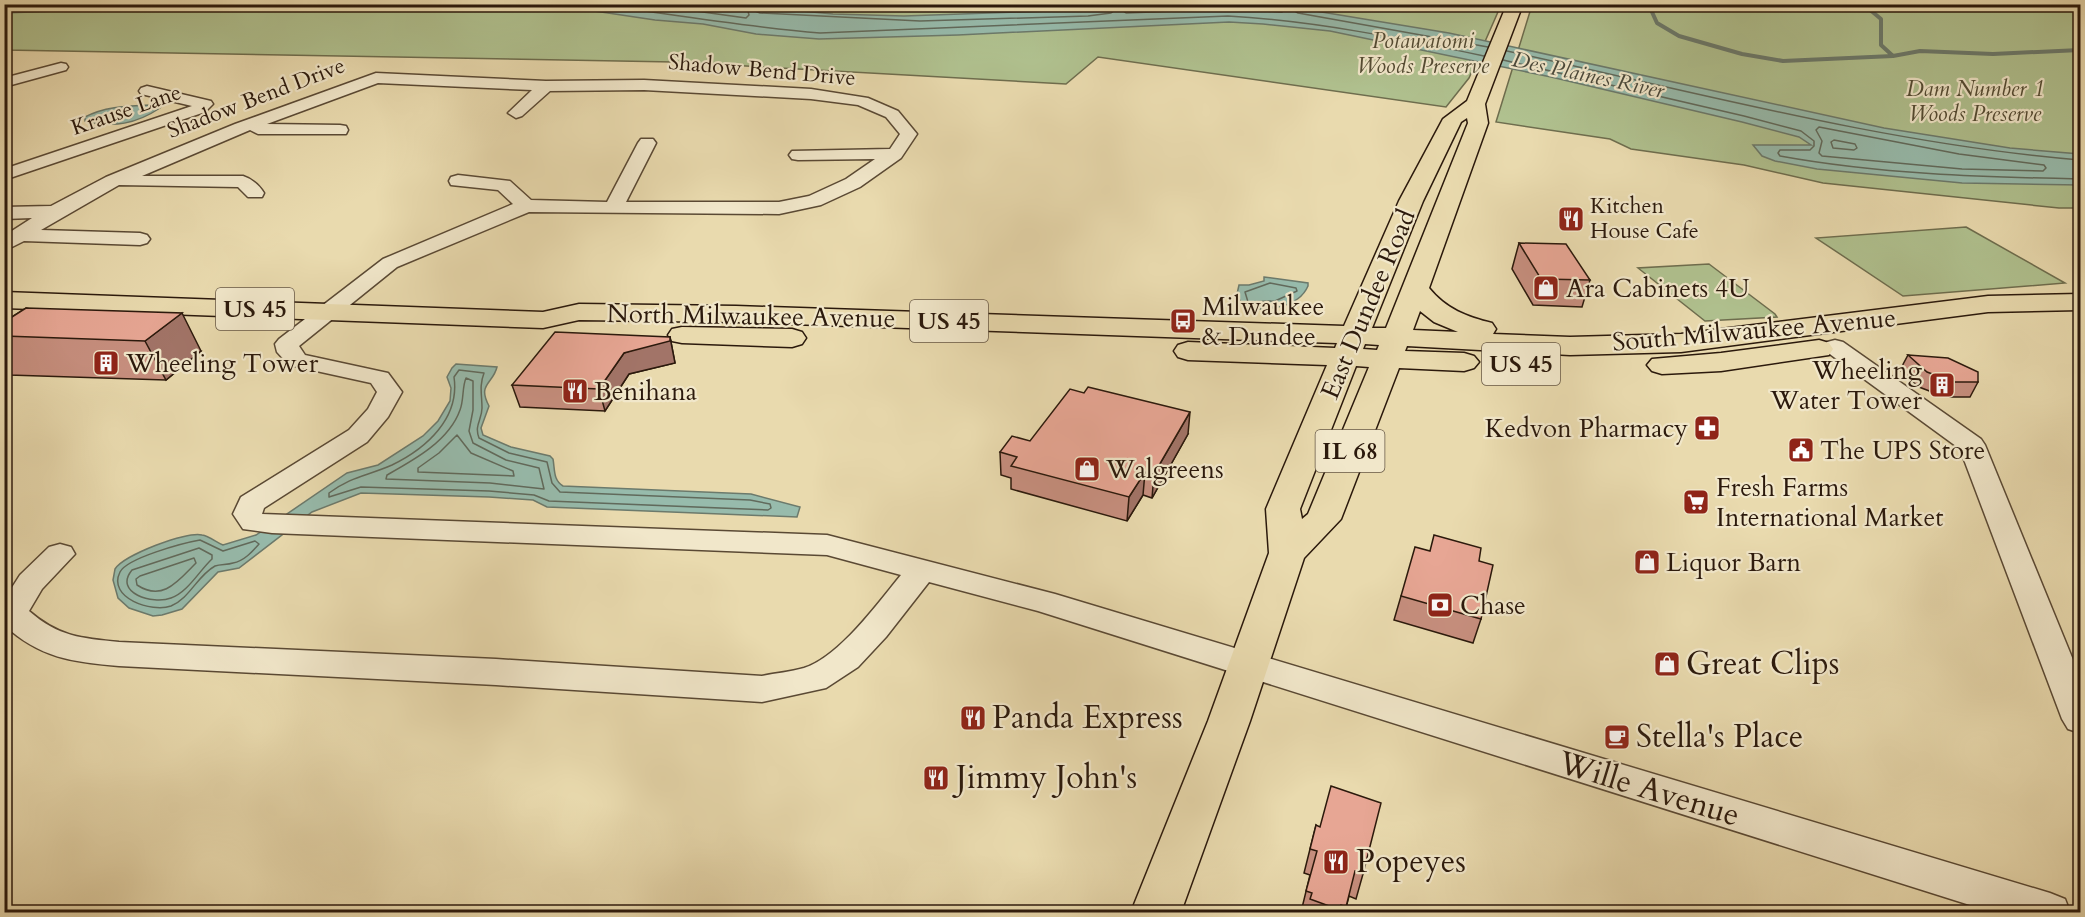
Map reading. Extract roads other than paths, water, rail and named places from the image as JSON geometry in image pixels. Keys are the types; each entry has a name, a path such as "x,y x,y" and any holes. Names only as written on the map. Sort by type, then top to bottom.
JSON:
{"main road":[{"name":"East Dundee Road","path":"1287,553 1323,519 1416,288 1479,120 1475,104 1515,4"},
{"name":"East Dundee Road","path":"1156,912 1248,666 1287,553 1283,509 1411,201 1453,119 1475,104"},
{"path":"1416,288 1426,304 1438,314 1448,320 1474,328 1681,343"},
{"name":"North Milwaukee Avenue","path":"4,300 543,320 562,329 706,336 1350,347"},
{"name":"South Milwaukee Avenue","path":"1350,347 1681,343 1988,304 2080,302"},
{"name":"South Milwaukee Avenue","path":"1391,348 1610,368 1721,362 2014,322 2080,302"}],"street":[{"path":"4,83 61,67"},
{"name":"Shadow Bend Drive","path":"4,244 23,235 55,212 113,181 242,128 376,78 546,86 644,85 811,94 862,101 892,114 909,134 895,154"},
{"path":"516,113 546,86"},
{"name":"Krause Lane","path":"4,175 199,109 205,104 147,91"},
{"path":"242,128 340,130"},
{"path":"614,208 647,143"},
{"path":"798,154 895,154"},
{"path":"330,312 390,263 526,206 779,208 814,201 853,183 895,154"},
{"path":"458,180 503,185 526,206"},
{"path":"113,181 243,182 255,193"},
{"path":"4,213 55,212"},
{"path":"23,235 140,239"},
{"name":"Wille Avenue","path":"330,312 287,345 289,352 297,360 379,378 390,392 379,412 358,435 251,502 247,514 253,522 827,545 920,572 1044,602 2050,912"},
{"path":"1835,347 1972,445 2080,719"},
{"path":"60,554 31,582 8,616 32,633 61,648 119,654 496,672 762,689 814,679 846,658 875,629 920,572"}],"water":[{"path":"5,4 218,4 218,5 5,13"},
{"name":"Des Plaines River","path":"726,4 833,14 904,16 1078,10 1123,4 1279,5 1449,33 1884,128 2010,148 2080,154 2080,185 1962,183 1817,169 1775,161 1762,156 1753,145 1811,145 1799,137 1742,122 1551,77 1330,31 1229,22 819,39 756,34 703,24 655,20 554,5"},
{"path":"151,105 160,108 133,121 106,124 85,121 85,117 93,113 109,109"},
{"path":"1264,277 1308,283 1308,286 1303,294 1289,304 1262,309 1244,309 1237,294 1239,285 1264,281"},
{"path":"456,364 497,367 485,388 489,406 481,428 483,435 511,447 550,456 553,459 556,478 563,486 751,494 800,507 797,517 547,507 533,500 361,493 312,512 239,568 218,572 182,609 153,616 129,608 118,598 113,580 115,569 130,557 170,540 194,535 202,535 223,545 256,535 347,473 378,465 423,436 438,421 450,401 451,388 447,377"}],"waterway":[{"path":"1642,4 1648,7"},
{"path":"1863,4 1881,19 1881,45 1893,56"},
{"path":"1652,12 1657,23 1679,36 1742,54 1783,61 1893,56"},
{"path":"1893,56 1920,51 1993,54 2080,50"}],"place":[{"name":"Kitchen House Cafe","path":"1571,219"},
{"name":"Ara Cabinets 4U","path":"1546,288"},
{"name":"Milwaukee & Dundee","path":"1183,321"},
{"name":"Wheeling Tower","path":"106,363"},
{"name":"Wheeling Water Tower","path":"1942,385"},
{"name":"Benihana","path":"575,391"},
{"name":"Kedvon Pharmacy","path":"1707,428"},
{"name":"The UPS Store","path":"1801,450"},
{"name":"Walgreens","path":"1087,469"},
{"name":"Fresh Farms International Market","path":"1696,502"},
{"name":"Liquor Barn","path":"1647,562"},
{"name":"Chase","path":"1440,605"},
{"name":"Great Clips","path":"1667,664"},
{"name":"Panda Express","path":"973,718"},
{"name":"Stella's Place","path":"1617,737"},
{"name":"Jimmy John's","path":"936,778"},
{"name":"Popeyes","path":"1336,862"}],"park label":[{"name":"Potawatomi Woods Preserve","path":"1423,54"},
{"name":"Dam Number 1 Woods Preserve","path":"1975,102"}]}
